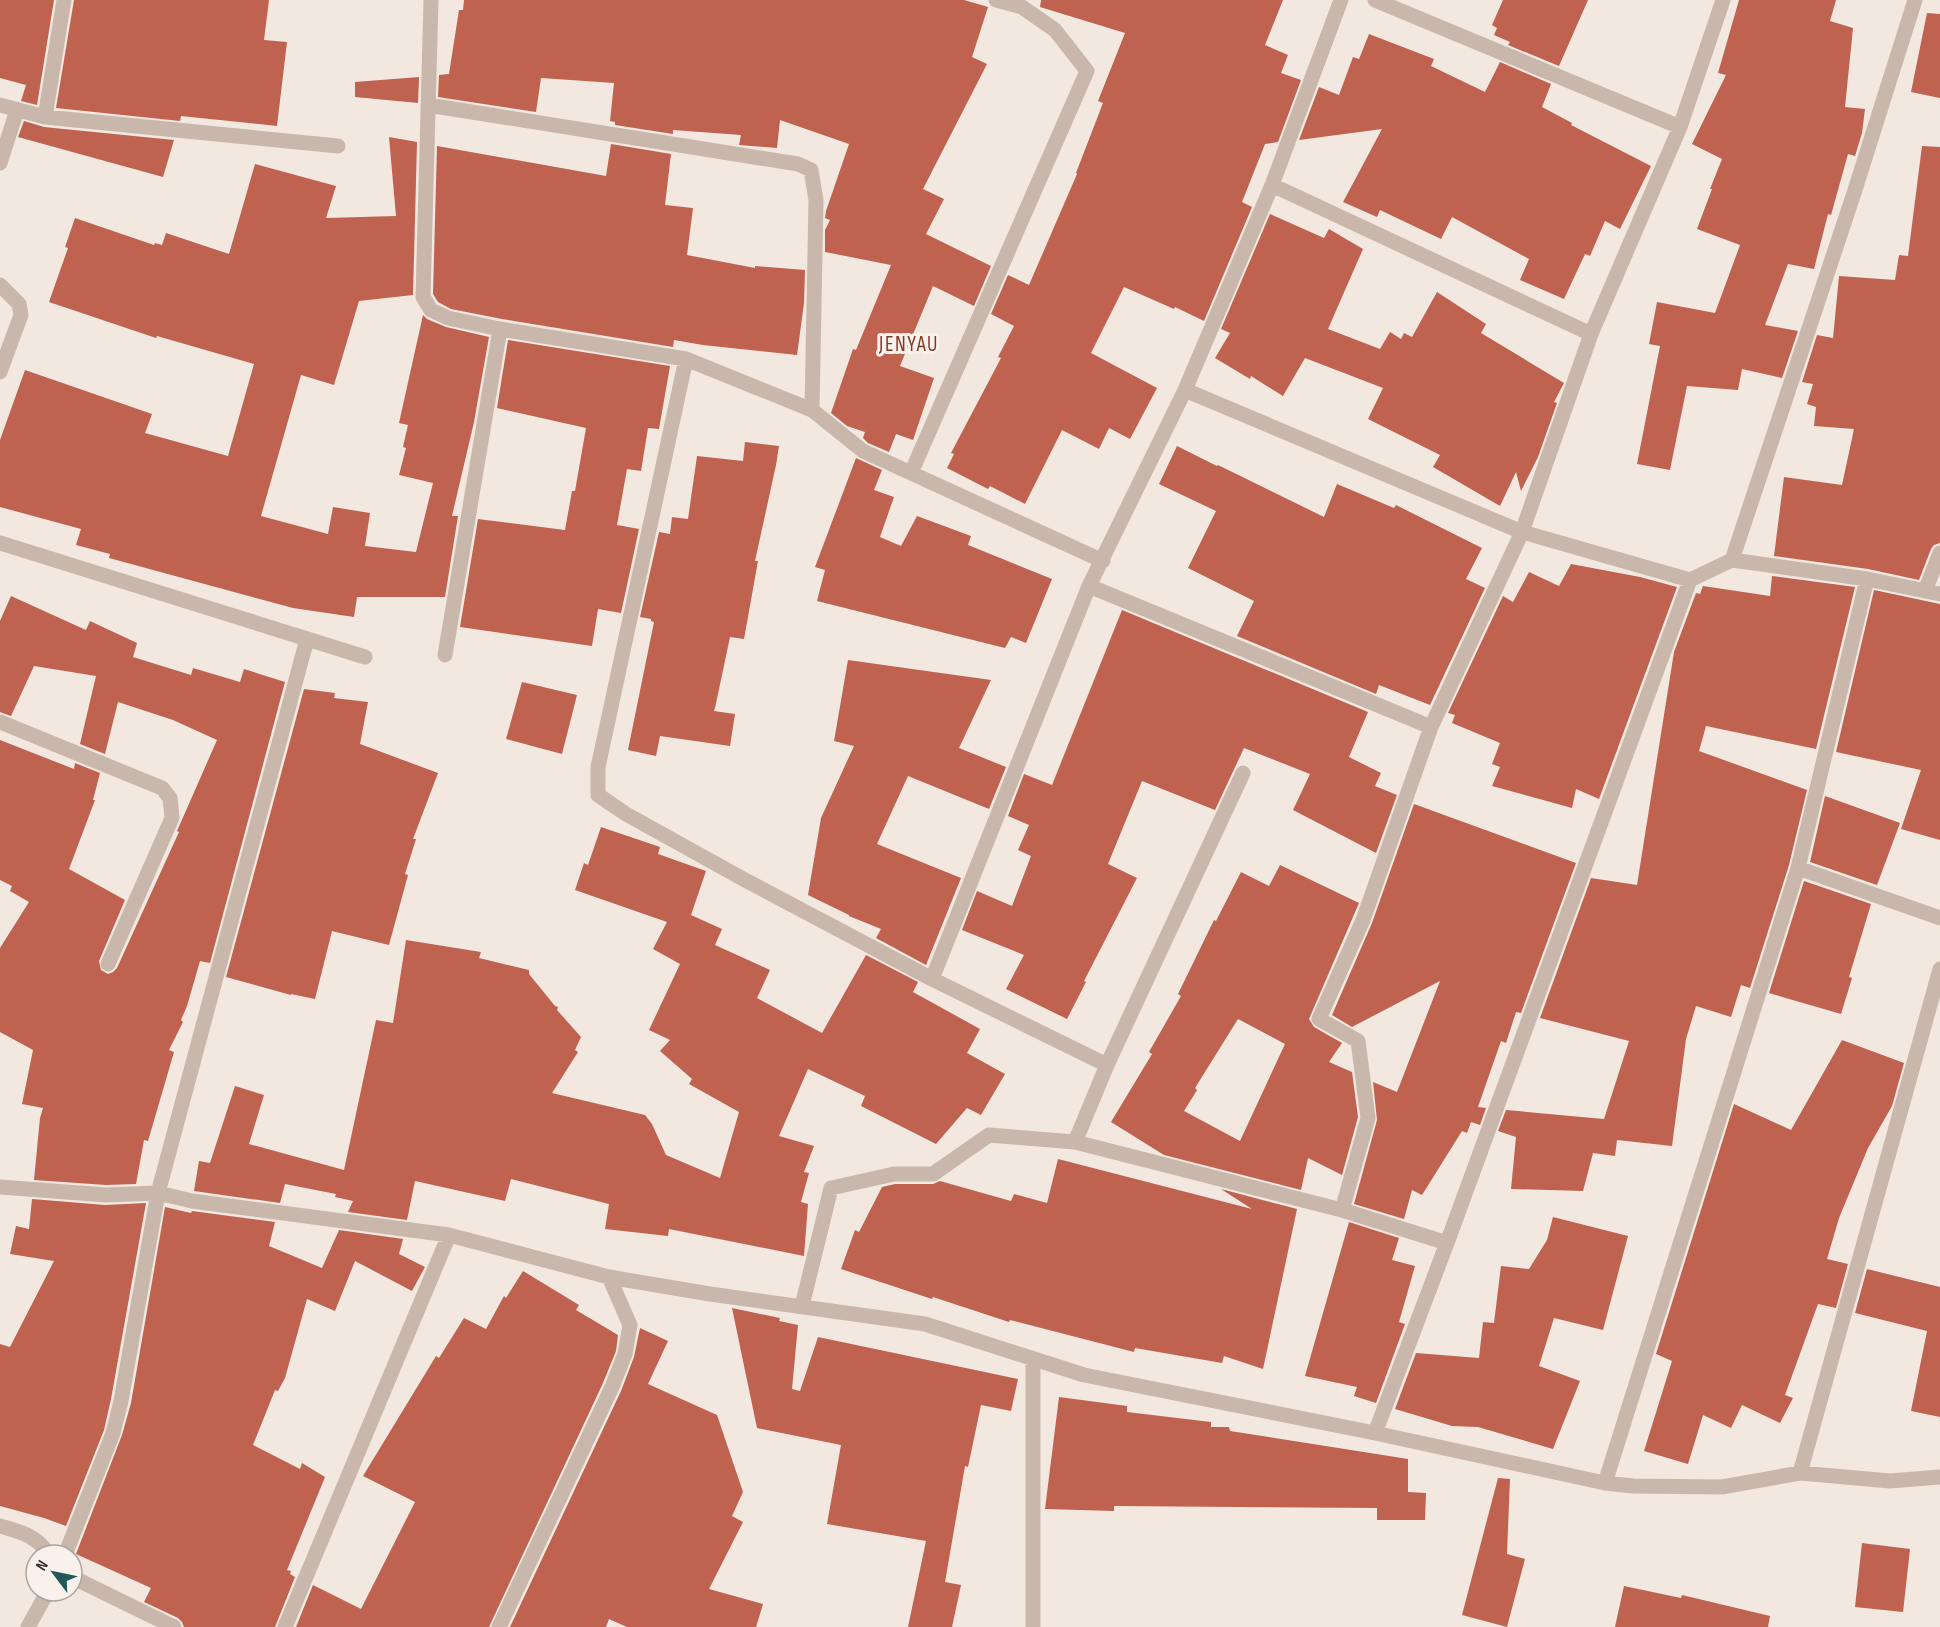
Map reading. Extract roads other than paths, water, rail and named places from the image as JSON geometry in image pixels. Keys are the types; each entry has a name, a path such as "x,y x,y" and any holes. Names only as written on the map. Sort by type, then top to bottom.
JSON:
{"street":[{"path":"45,117 64,0"},
{"path":"431,0 423,297 431,309 448,318 500,329 686,359 812,411 863,451 1103,561"},
{"path":"911,473 1088,71 1055,30 1022,7 996,0"},
{"path":"932,979 1089,586 1185,390 1272,185 1341,0"},
{"path":"1375,0 1680,127"},
{"path":"1342,1209 1368,1118 1358,1041 1319,1018 1363,920 1431,727 1522,532 1591,334 1680,127 1723,0"},
{"path":"1732,560 1915,0"},
{"path":"0,105 45,117 338,146"},
{"path":"428,105 798,164 812,170 816,200 812,411"},
{"path":"0,163 17,110"},
{"path":"1272,185 1591,334"},
{"path":"0,285 19,304 21,315 0,372"},
{"path":"445,655 500,329"},
{"path":"686,359 598,767 598,795 626,814 932,979 1107,1065"},
{"path":"1185,390 1522,532 1690,580 1732,560 1867,579 1932,592 1940,553"},
{"path":"0,543 365,657"},
{"path":"1605,1484 1798,868 1867,579"},
{"path":"1375,1433 1690,580"},
{"path":"1089,586 1431,727"},
{"path":"70,1543 113,1433 121,1401 158,1193 307,639"},
{"path":"0,722 162,788 170,798 172,818 108,964"},
{"path":"1075,1142 1107,1065 1243,773"},
{"path":"1798,868 1940,918"},
{"path":"1800,1473 1940,969"},
{"path":"802,1306 831,1188 894,1174 933,1174 989,1135 1075,1142 1342,1209 1447,1243"},
{"path":"0,1186 106,1195 158,1193 192,1201 449,1235 609,1277 710,1294 925,1323 1084,1375 1375,1433 1605,1484 1722,1487 1800,1473 1890,1481 1940,1477"},
{"path":"285,1627 449,1235"},
{"path":"499,1627 612,1387 625,1354 630,1324 609,1277"},
{"path":"1033,1359 1034,1627"},
{"path":"0,1526 27,1533 38,1543"},
{"path":"84,1583 174,1627"},
{"path":"28,1627 41,1603"}],"district":[{"name":"JENYAU","path":"909,344"}]}
